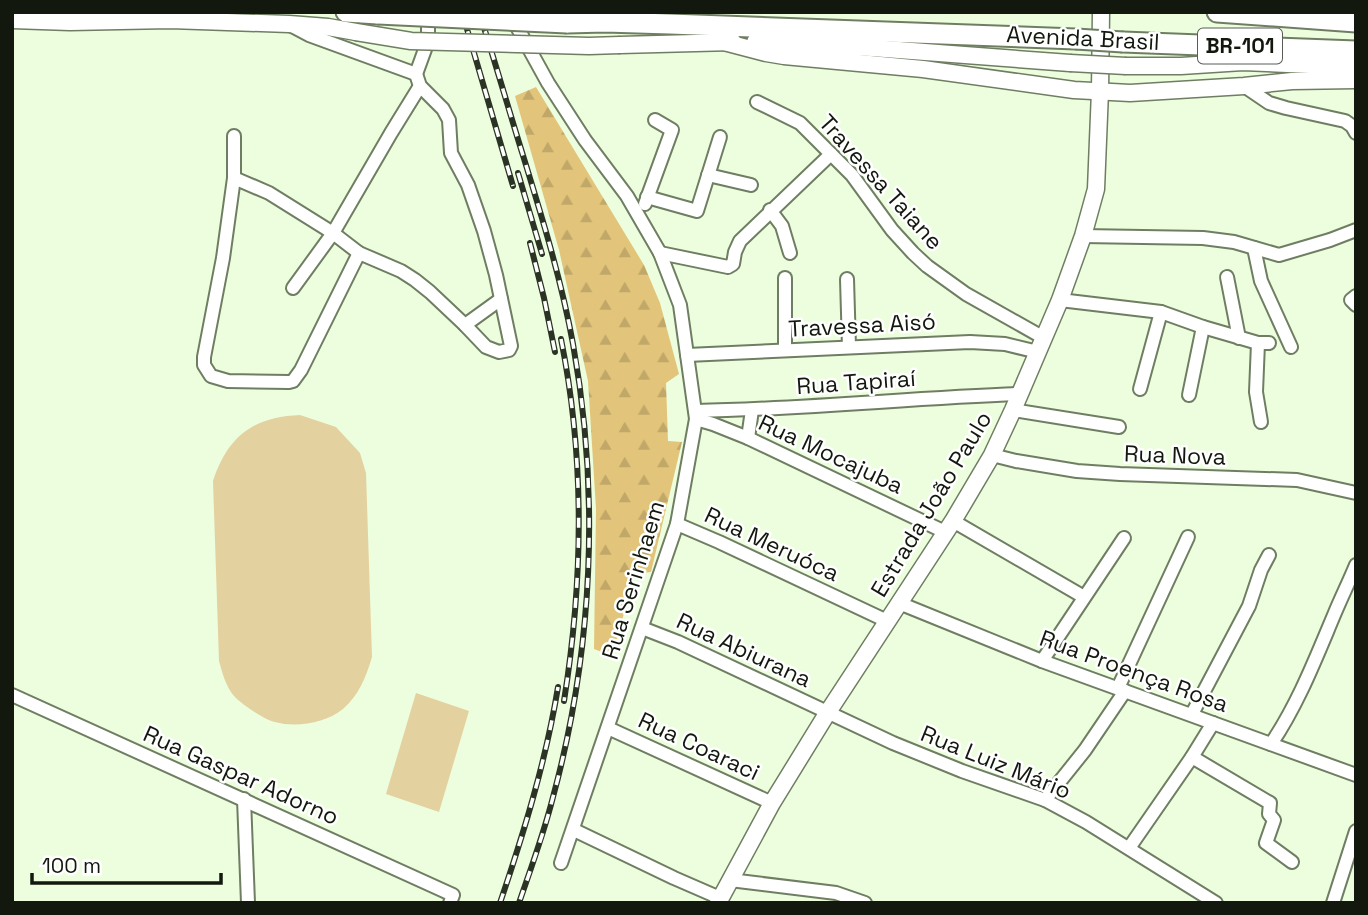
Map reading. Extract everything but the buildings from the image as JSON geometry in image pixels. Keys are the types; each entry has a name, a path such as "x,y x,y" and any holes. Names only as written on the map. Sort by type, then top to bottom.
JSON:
{"highway":[{"name":"Avenida Brasil","path":"346,12 567,23 670,23 1356,51"},
{"name":"BR-101","path":"1217,12 1356,22"}],"main road":[{"path":"12,13 20,12"},
{"name":"Estrada João Paulo","path":"719,900 772,803 992,456 1020,394 1060,300 1083,236 1096,189 1101,12"},
{"name":"Avenida Brasil","path":"12,20 170,20 289,24 328,27 411,41 589,46 724,42 858,47 1126,66 1169,67 1243,62 1356,67"},
{"path":"724,42 766,53 880,64 1053,88 1100,91 1157,93 1292,81 1356,79"}],"street":[{"path":"293,288 333,233 418,80 428,41 428,12"},
{"name":"Rua Serinhaem","path":"510,12 548,83 627,196 660,253 680,305 696,415 677,524 561,863"},
{"path":"234,178 269,192 359,253 415,280 465,324 486,347 499,352 507,351 511,346 484,231 470,191 451,153 449,120 443,109 418,80 309,35 289,24"},
{"path":"1244,86 1269,103 1345,121 1356,133"},
{"name":"Travessa Taiane","path":"757,102 800,123 852,176 892,230 913,253 966,294 1041,345"},
{"path":"641,219 671,130 655,120"},
{"path":"234,136 234,178 223,258 204,357 204,365 211,376 228,381 293,380 301,370 359,253"},
{"path":"647,197 697,211 720,137"},
{"path":"660,253 728,267 733,264 740,241 831,154"},
{"path":"708,175 751,185"},
{"path":"770,210 782,226 790,253"},
{"path":"1083,236 1203,237 1234,242 1279,255 1356,230"},
{"path":"1254,248 1261,281 1291,347"},
{"path":"1227,277 1239,338"},
{"path":"785,278 785,350"},
{"path":"847,279 849,347"},
{"path":"1356,296 1351,300 1356,305"},
{"path":"465,324 501,299"},
{"path":"1060,300 1161,312 1239,338 1264,343 1256,392 1261,422"},
{"path":"1140,389 1161,312"},
{"path":"1189,395 1203,327"},
{"name":"Travessa Aisó","path":"687,355 942,342 1041,345"},
{"name":"Rua Tapiraí","path":"696,415 1020,394"},
{"path":"748,438 752,410"},
{"path":"1013,410 1119,427"},
{"name":"Rua Mocajuba","path":"696,415 949,526 1084,597"},
{"name":"Rua Nova","path":"992,456 1077,471 1297,480 1356,493"},
{"name":"Rua Meruóca","path":"677,524 887,621"},
{"path":"1045,800 1085,750 1121,690 1188,537"},
{"path":"1042,661 1124,538"},
{"path":"1192,714 1249,606 1269,555"},
{"path":"1271,744 1296,703 1356,565"},
{"name":"Rua Proença Rosa","path":"899,603 1042,661 1356,775"},
{"name":"Rua Abiurana","path":"642,628 828,712"},
{"name":"Rua Gaspar Adorno","path":"12,695 244,799 452,899"},
{"name":"Rua Luiz Mário","path":"828,712 928,758 1045,800 1086,822 1216,903"},
{"path":"1129,848 1213,723"},
{"name":"Rua Coaraci","path":"608,728 772,803"},
{"path":"1192,757 1270,803 1269,814 1275,820 1266,843 1292,862"},
{"path":"244,799 248,903"},
{"path":"574,830 719,900"},
{"path":"1334,903 1356,831"},
{"path":"730,880 835,893 865,903"}],"green space":[{"path":"536,87 644,265 660,303 679,374 666,383 668,441 682,442 651,572 635,574 612,656 594,649 596,509 588,381 559,250 515,96"}],"shaded area":[{"path":"300,415 336,427 360,453 366,473 372,657 361,685 343,709 320,721 283,724 259,715 237,699 223,675 219,661 213,481 226,452 244,432 269,420"},
{"path":"416,693 469,711 439,812 386,794"}],"railway":[{"path":"462,12 513,186"},
{"path":"479,12 563,295 582,401 587,457 588,572 577,685 549,810 519,903"},
{"path":"518,173 542,254"},
{"path":"530,243 555,352"},
{"path":"561,339 574,429 579,520 575,611 564,701"},
{"path":"500,903 534,796 558,687"}]}
